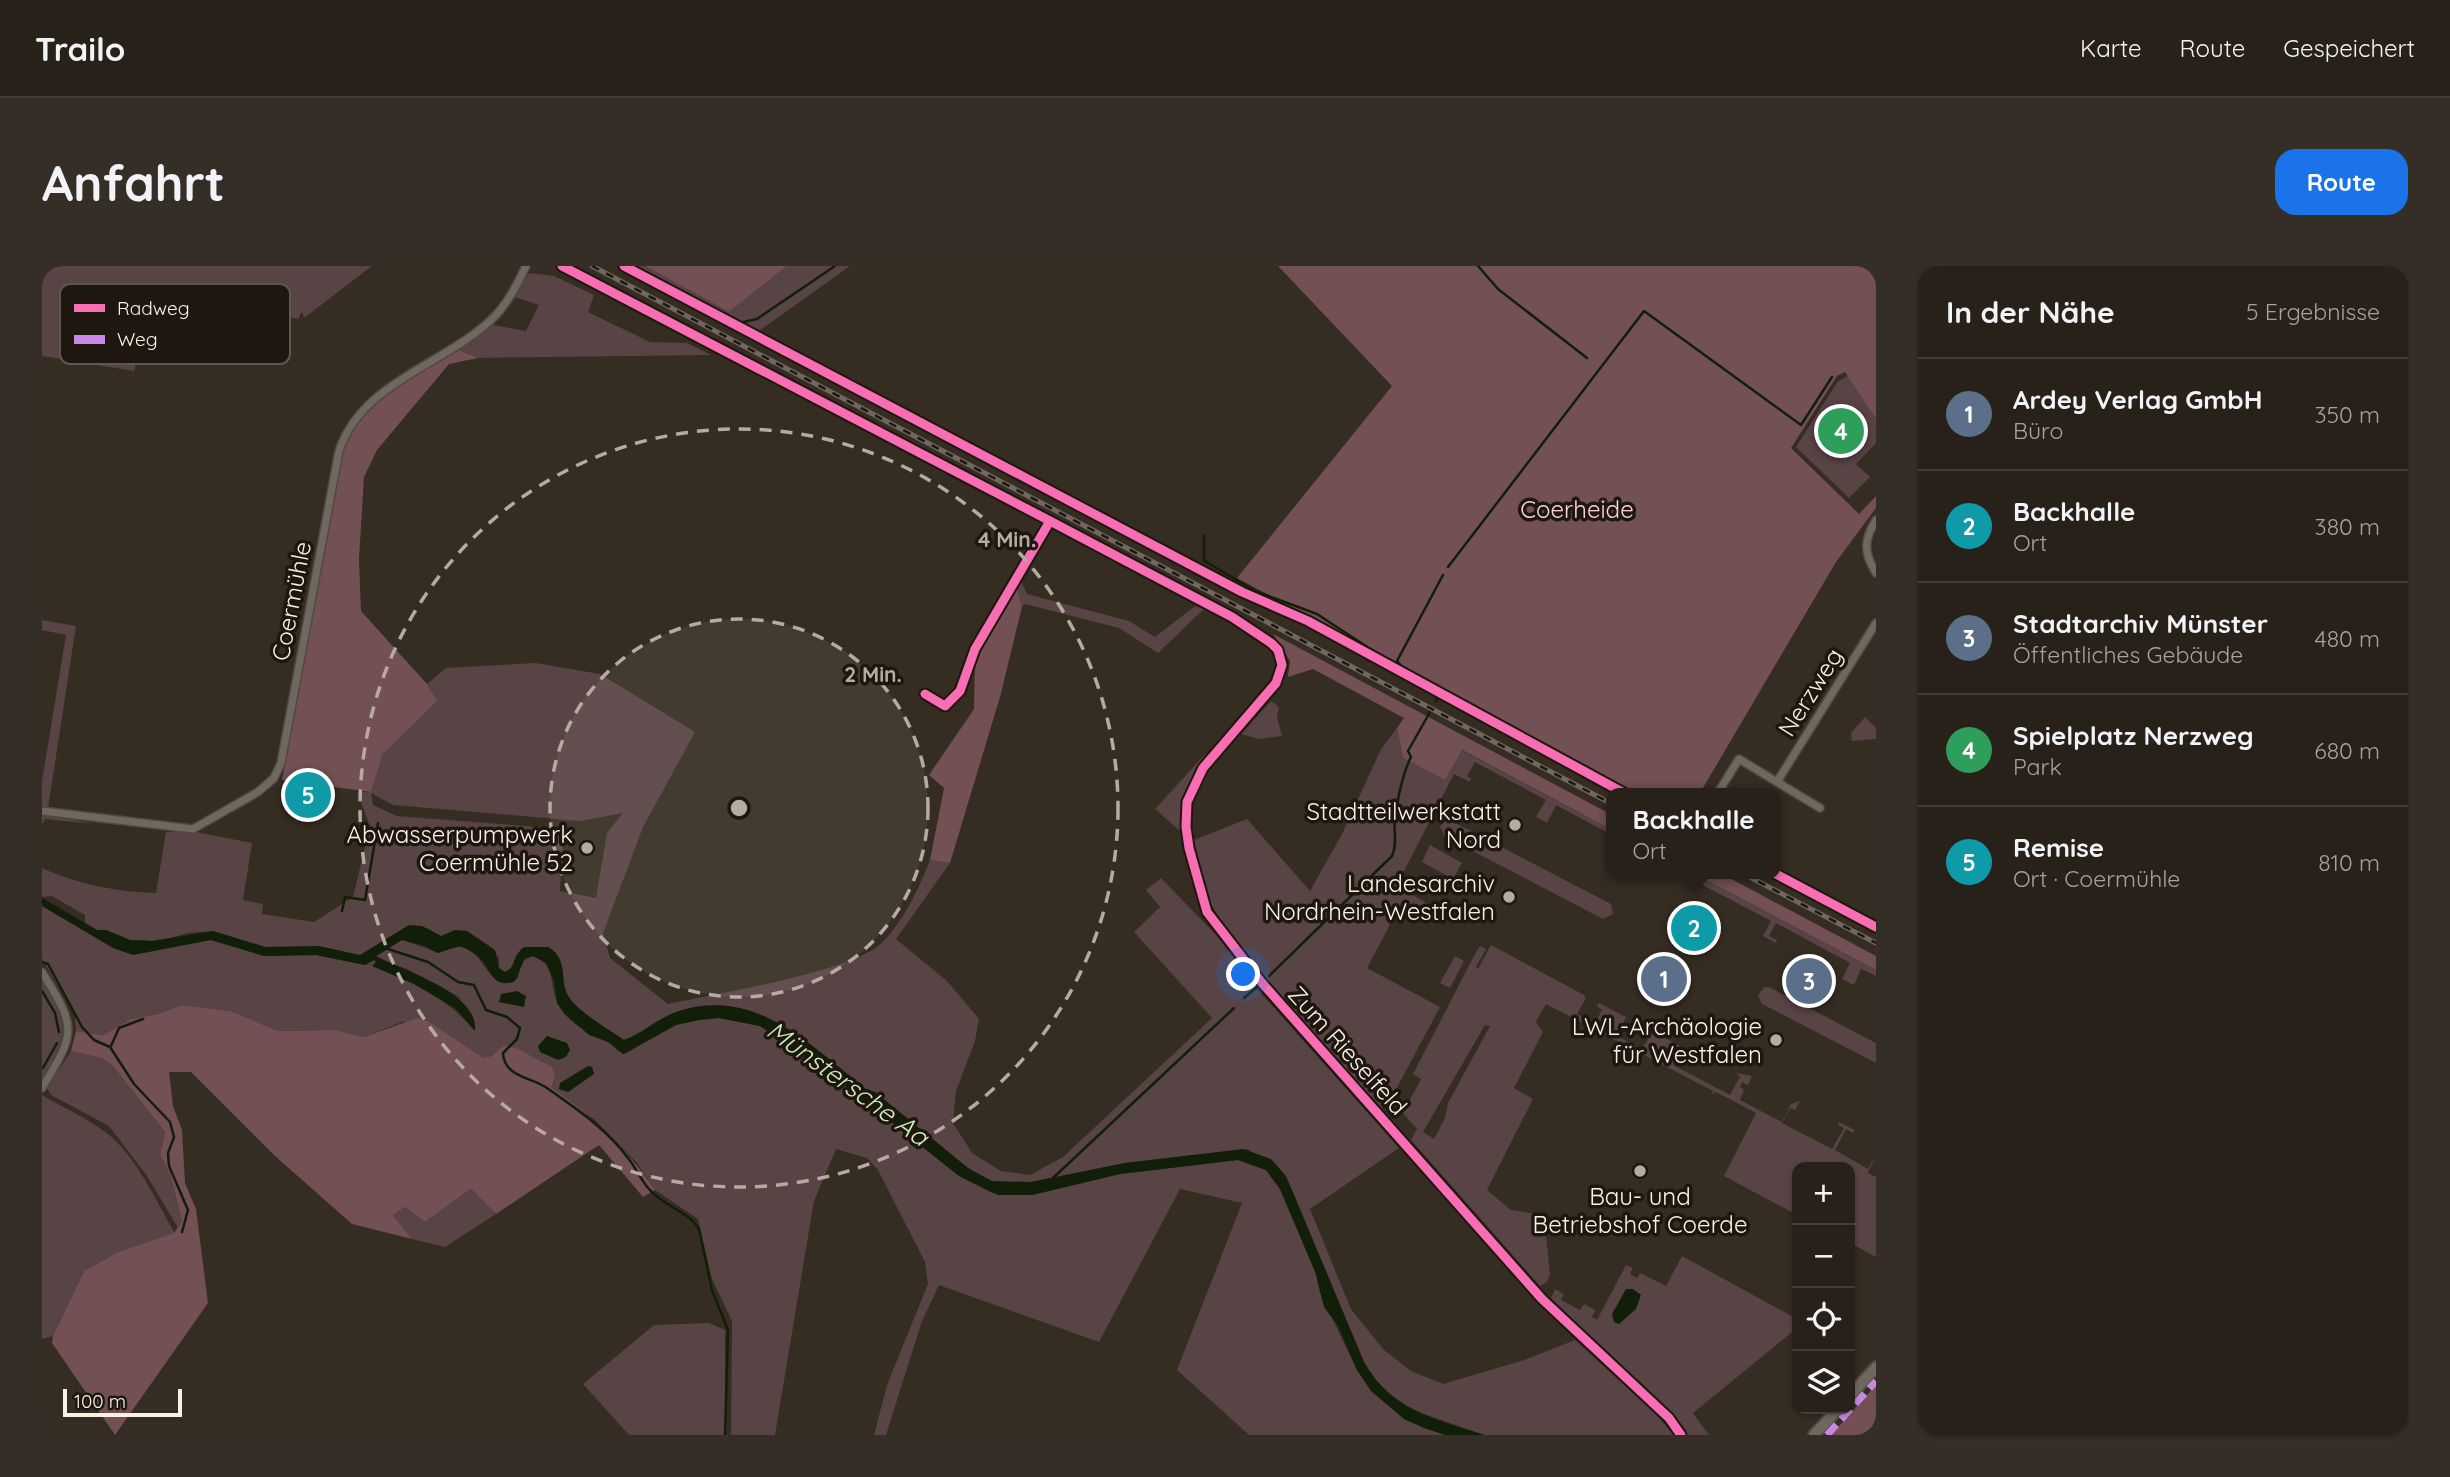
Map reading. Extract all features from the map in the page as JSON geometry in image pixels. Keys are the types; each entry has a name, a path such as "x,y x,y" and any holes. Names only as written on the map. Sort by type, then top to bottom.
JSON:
{"street":[{"name":"Coermühle","path":"42,811 193,829 236,807 269,783 281,764 339,451 349,425 375,398 494,318 512,294 526,266"},
{"name":"Zum Rieselfeld","path":"562,266 1232,617 1265,638 1278,650 1282,665 1276,683 1211,757 1190,791 1186,827 1196,881 1207,912 1262,983 1542,1299 1669,1418 1681,1435"},
{"path":"1876,520 1865,543 1866,556 1876,573"},
{"path":"925,694 945,706 960,691 975,649 1050,521"},
{"name":"Nerzweg","path":"1777,782 1876,624"},
{"path":"1721,788 1739,759 1820,808"},
{"path":"42,972 62,1003 70,1034 64,1051 42,1088"},
{"path":"1855,1390 1876,1367"},
{"path":"1814,1435 1833,1414"}],"shaded area":[{"path":"42,266 372,266 304,318 302,312 298,319 290,317 290,284 60,284 60,359 42,356"},
{"path":"637,266 645,266 729,312 787,266 850,266 756,333 728,319 729,313 725,315"},
{"path":"530,273 554,276 594,295 588,312 650,342 687,343 711,355 478,358 454,348 493,325 526,331 539,305 514,297 523,279"},
{"path":"91,364 136,364 134,371"},
{"path":"1848,376 1876,419 1876,443 1856,464 1870,477 1849,498 1796,447 1838,381"},
{"path":"1021,581 1027,594 1129,621 1155,637 1195,606 1204,609 1158,653 1119,628 1025,604 1022,607 1017,587"},
{"path":"42,620 76,626 47,815 94,824 45,819 42,826 42,781 66,635 42,630"},
{"path":"536,663 600,674 695,732 643,827 603,933 610,958 668,1004 809,974 861,956 878,946 902,917 930,860 950,863 896,939 947,981 979,1019 975,1041 956,1091 953,1123 972,1153 1001,1171 1030,1175 1063,1157 1212,1018 1134,932 1160,907 1146,890 1161,878 1217,936 1259,991 1399,1148 1310,1209 1351,1309 1383,1349 1411,1371 1443,1384 1524,1360 1575,1340 1652,1410 1674,1435 1484,1435 1404,1407 1378,1384 1364,1362 1292,1190 1248,1149 1125,1163 1031,1182 1002,1183 985,1179 968,1168 875,1092 867,1090 801,1038 754,1012 728,1006 701,1006 672,1014 624,1040 572,1002 563,983 560,963 548,947 524,947 516,955 511,969 504,972 499,968 499,957 470,933 441,936 427,928 406,927 360,955 265,947 213,931 188,933 160,941 130,940 106,930 97,930 85,923 85,915 52,896 42,897 42,868 69,879 98,886 156,893 166,832 196,832 252,843 243,900 263,904 262,914 314,922 353,897 370,826 357,792 371,792 383,754 436,701 427,684 446,668","holes":["371,793 393,805 580,821 623,813 607,833 596,898 560,891 564,829 397,816 373,805"]},
{"path":"1271,701 1279,707 1277,718 1282,736 1259,739 1241,734"},
{"path":"1865,717 1876,728 1876,739 1852,741 1851,733"},
{"path":"1397,728 1403,758 1445,780 1461,750 1606,827 1606,832 1556,805 1547,823 1536,817 1546,800 1475,762 1467,776 1471,779 1470,782 1454,774 1403,873 1406,891 1435,908 1430,919 1401,904 1367,968 1440,1007 1391,1099 1382,1108 1334,1058 1236,946 1207,897 1194,840 1247,819 1310,891 1342,834 1381,749"},
{"path":"1207,752 1183,798 1180,831 1155,809"},
{"path":"1448,819 1611,904 1613,914 1603,919 1444,836 1440,826"},
{"path":"1430,845 1462,863 1453,879 1422,862"},
{"path":"1691,879 1704,879 1876,970 1876,976 1861,969 1854,985 1842,979 1850,963 1776,923 1769,936 1777,940 1776,943 1763,936 1771,921"},
{"path":"42,906 121,951 211,940 264,956 316,955 365,965 374,960 376,962 373,966 440,999 473,1029 459,997 409,970 375,957 402,940 440,953 454,947 465,948 473,952 492,975 501,981 512,983 518,978 521,962 533,956 549,969 557,1001 565,1015 620,1052 625,1054 676,1025 699,1020 719,1018 760,1026 836,1078 959,1176 992,1193 1032,1195 1120,1174 1238,1160 1266,1170 1280,1189 1316,1274 1320,1293 1357,1370 1404,1419 1445,1435 1249,1435 1177,1370 1242,1203 1180,1189 1099,1342 939,1285 922,1321 886,1435 874,1435 887,1385 928,1284 925,1262 878,1170 867,1158 836,1149 814,1201 775,1435 731,1435 732,1321 712,1279 698,1219 655,1190 637,1163 594,1119 492,1056 483,1059 428,1021 402,1022 364,1037 336,1030 278,1031 231,1011 182,1005 158,1014 131,1019 103,1035 76,1031 75,1015 42,959"},
{"path":"1491,945 1584,995 1586,998 1577,1014 1595,1023 1602,1010 1597,1006 1599,1003 1626,1017 1617,1036 1642,1049 1652,1031 1682,1047 1673,1065 1730,1095 1740,1077 1736,1073 1752,1076 1748,1085 1742,1082 1740,1087 1744,1090 1740,1100 1782,1122 1791,1104 1800,1101 1795,1110 1790,1108 1782,1123 1832,1149 1844,1128 1838,1125 1839,1122 1855,1130 1853,1133 1846,1129 1835,1150 1868,1169 1876,1155 1868,1173 1876,1177 1876,1257 1855,1246 1855,1162 1792,1162 1792,1212 1724,1176 1756,1113 1716,1092 1712,1094 1713,1091 1546,1004 1536,1022 1543,1032 1514,1088 1533,1099 1487,1190 1511,1210 1544,1215 1550,1274 1547,1282 1540,1286 1411,1140 1417,1129 1403,1113 1421,1079 1413,1074 1480,946 1486,949 1476,967 1478,969","holes":["1485,1025 1490,1026 1448,1103 1445,1118 1434,1139 1423,1132"]},
{"path":"1455,956 1464,961 1450,988 1440,983"},
{"path":"42,981 58,1009 63,1030 57,1051 42,1080"},
{"path":"1764,987 1769,987 1876,1043 1876,1063 1762,1004 1758,995"},
{"path":"71,1051 101,1058 112,1065 165,1132 160,1155 170,1174 182,1221 178,1228 147,1176 109,1126 51,1095 47,1088"},
{"path":"42,1095 104,1131 126,1152 175,1233 118,1252 84,1271 53,1336 42,1339"},
{"path":"471,1189 496,1214 445,1247 412,1239 393,1215 405,1207 425,1222"},
{"path":"1682,1256 1792,1316 1792,1332 1693,1413 1709,1435 1686,1435 1657,1399 1551,1298 1555,1289 1564,1294 1561,1300 1580,1310 1584,1304 1595,1310 1592,1317 1597,1320 1626,1265 1633,1268 1630,1274 1637,1278 1640,1273 1666,1286"},
{"path":"709,1323 725,1330 725,1435 629,1435 583,1384 654,1325"}],"green space":[{"path":"645,266 787,266 729,312"},
{"name":"Coerheide","path":"1278,266 1876,266 1876,419 1845,372 1837,376 1791,448 1859,514 1876,496 1876,508 1836,562 1703,788 1627,788 1237,578 1392,386"},
{"path":"454,348 478,358 449,364 377,450 364,477 359,559 361,611 427,684 437,701 383,754 371,792 282,780 342,448 353,423 393,388"},
{"path":"1017,587 1022,607 1000,697 950,863 930,860 944,788 929,775 974,709 975,659"},
{"path":"1273,634 1606,812 1606,827 1462,750 1445,780 1403,758 1397,728 1404,718 1313,669 1288,677 1290,661"},
{"path":"1704,879 1731,879 1876,956 1876,970"},
{"path":"182,1005 231,1011 278,1031 336,1030 364,1037 417,1018 428,1021 483,1058 492,1056 503,1046 516,1048 552,1067 555,1075 551,1087 608,1134 633,1160 655,1190 643,1197 599,1145 496,1214 471,1189 425,1222 405,1207 393,1215 412,1239 352,1224 275,1156 191,1072 169,1072 173,1106 182,1130 185,1183 196,1209 208,1303 115,1435 52,1343 53,1336 84,1271 118,1252 174,1233 182,1221 170,1174 160,1155 165,1132 112,1065 101,1058 71,1051 76,1031 103,1035 131,1019 158,1014"},
{"path":"1876,1385 1876,1435 1831,1435 1850,1414 1855,1414 1855,1408"}],"water":[{"name":"Münstersche Aa","path":"42,898 97,930 106,930 130,940 152,941 213,931 265,947 319,946 360,955 409,925 422,926 441,936 455,930 467,931 495,950 499,968 505,972 524,947 548,947 559,958 571,1000 588,1016 624,1040 671,1014 700,1006 728,1006 754,1012 801,1038 867,1090 875,1092 968,1168 992,1181 1031,1182 1125,1163 1243,1149 1271,1159 1286,1176 1364,1362 1375,1378 1401,1402 1416,1410 1484,1435 1445,1435 1424,1428 1404,1419 1371,1391 1357,1370 1338,1326 1324,1307 1316,1274 1280,1189 1266,1170 1238,1160 1120,1174 1032,1195 998,1195 959,1176 836,1078 760,1026 719,1018 699,1020 676,1025 623,1054 609,1042 589,1035 564,1013 557,1003 554,981 546,963 533,956 525,958 515,981 503,983 493,977 479,958 460,946 437,953 425,946 402,940 376,956 453,994 473,1017 475,1031 455,1008 414,984 372,966 376,962 374,960 365,965 316,955 264,956 211,940 133,955 113,948 42,906"},
{"path":"517,991 526,996 524,1007 499,1002 501,994"},
{"path":"547,1036 567,1043 570,1050 566,1057 558,1060 540,1052 538,1046"},
{"path":"588,1066 592,1067 594,1074 568,1092 559,1089 560,1083"},
{"path":"1626,1289 1633,1289 1641,1295 1636,1309 1619,1324 1614,1322 1612,1314"}],"waterway":[{"path":"739,323 757,319 835,266"},
{"path":"1478,266 1498,289 1587,358"},
{"path":"1448,567 1644,311 1801,425 1832,377"},
{"path":"1204,536 1204,560 1208,563 1255,591 1317,614 1381,656"},
{"path":"1441,688 1403,668 1397,661 1443,575"},
{"path":"1436,701 1439,696"},
{"path":"1269,976 1392,856 1398,802 1411,757 1408,751 1430,712"},
{"path":"342,911 345,897 365,900 378,823"},
{"path":"388,949 428,962 458,982 474,985 486,1010 507,1017 520,1028 517,1039 503,1053 508,1067 513,1072 541,1084 601,1128 620,1147 655,1195 688,1217 699,1229 712,1290 728,1330 725,1435"},
{"path":"42,962 48,964 82,1027 94,1040 110,1047 134,1084 170,1122 174,1137 168,1153 169,1166 188,1210 182,1232"},
{"path":"1244,998 1257,987"},
{"path":"42,991 55,1013 59,1032"},
{"path":"1053,1178 1234,1008"},
{"path":"111,1046 119,1028 143,1019"},
{"path":"43,1068 57,1043"}],"railway":[{"path":"592,266 1606,801"},
{"path":"1754,879 1876,943"}],"marked path":[{"path":"1827,1435 1876,1381"}],"cycle path":[{"path":"562,266 1232,617 1278,650 1282,665 1276,683 1203,768 1187,802 1189,848 1207,912 1262,983 1542,1299 1669,1418 1681,1435"},
{"path":"624,266 1242,592 1308,621 1615,788"},
{"path":"925,694 945,706 960,691 975,649 1050,521"},
{"path":"1781,877 1876,927"}],"place":[{"name":"Spielplatz Nerzweg","path":"1841,431"},
{"name":"Remise","path":"308,795"},
{"name":"Stadtteilwerkstatt Nord","path":"1515,825"},
{"name":"Abwasserpumpwerk Coermühle 52","path":"587,848"},
{"name":"Landesarchiv Nordrhein-Westfalen","path":"1509,897"},
{"name":"Backhalle","path":"1694,928"},
{"name":"Ardey Verlag GmbH","path":"1664,979"},
{"name":"Stadtarchiv Münster","path":"1809,981"},
{"name":"LWL-Archäologie für Westfalen","path":"1776,1040"},
{"name":"Bau- und Betriebshof Coerde","path":"1640,1171"}]}
